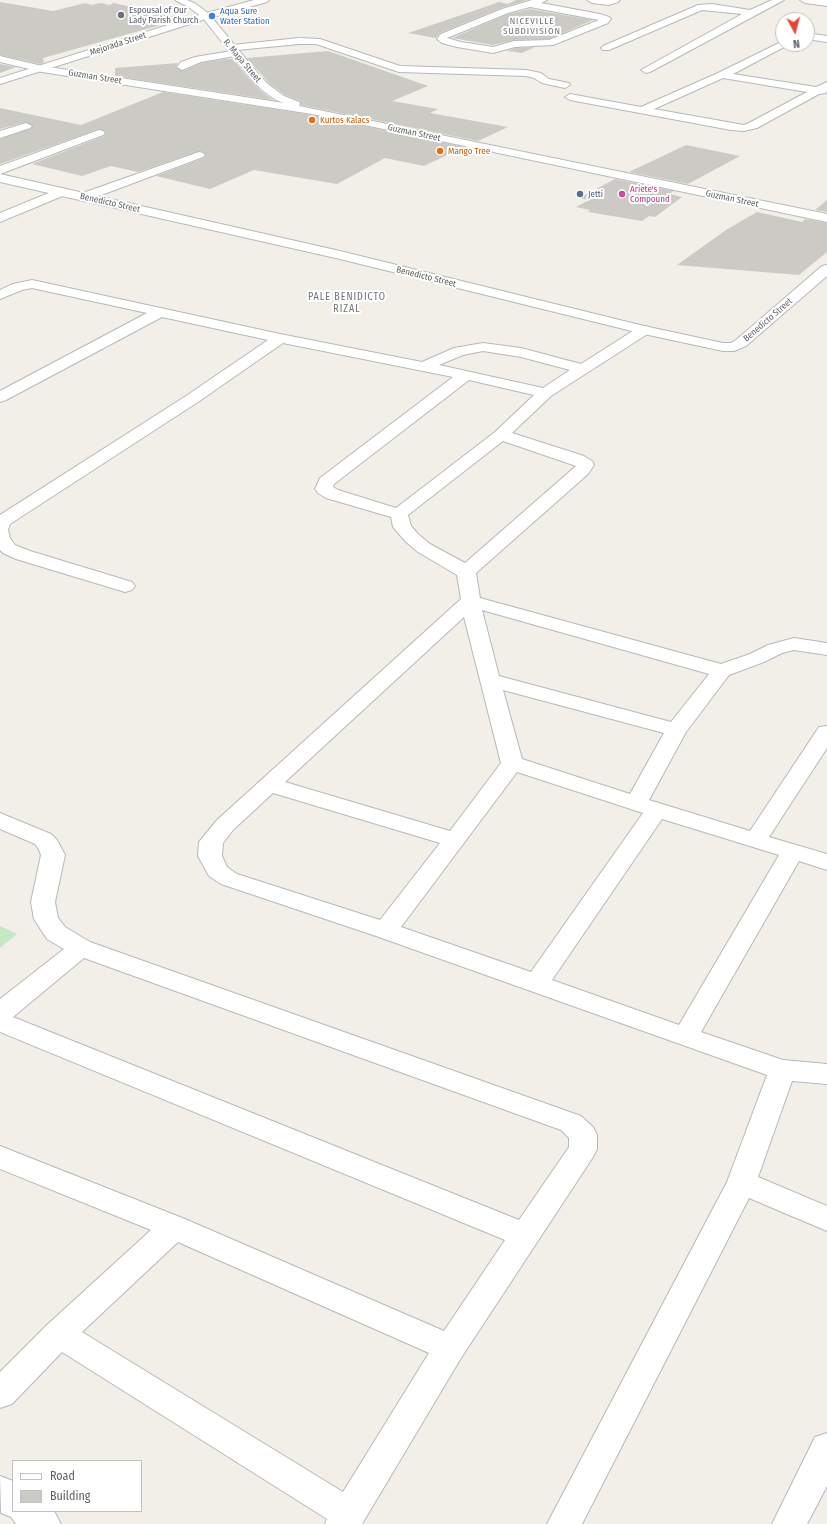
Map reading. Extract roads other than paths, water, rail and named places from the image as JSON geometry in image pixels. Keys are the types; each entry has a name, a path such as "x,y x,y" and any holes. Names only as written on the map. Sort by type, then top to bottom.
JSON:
{"street":[{"name":"R. Mapa Street","path":"180,0 206,16 255,77 266,88 280,98 312,112"},
{"name":"Mejorada Street","path":"0,81 206,16 264,0"},
{"path":"530,4 606,19 605,21 550,43 514,44 493,50 460,45 442,39 444,36 505,11 542,0"},
{"path":"592,0 609,2 615,0"},
{"path":"646,70 751,13 779,0"},
{"path":"805,0 827,3"},
{"path":"606,48 704,7 751,13"},
{"path":"656,26 677,29"},
{"path":"698,33 712,35"},
{"path":"815,37 827,39"},
{"path":"182,67 185,64 199,59 234,51 293,42 317,41 399,68 526,73 537,75 546,81 565,85"},
{"path":"641,111 775,48"},
{"name":"Guzman Street","path":"0,59 42,69 312,112 827,218"},
{"path":"722,74 824,89"},
{"path":"570,97 641,111 744,128 753,126 824,89"},
{"path":"0,136 26,126"},
{"path":"0,170 99,133"},
{"path":"84,198 199,155"},
{"name":"Benedicto Street","path":"0,178 347,257 644,330 723,347 734,347 741,344 827,269"},
{"path":"0,211 56,191"},
{"path":"0,218 56,191"},
{"path":"0,295 18,287 32,284 280,338 466,375 545,393"},
{"path":"0,398 160,312"},
{"path":"398,514 502,435 545,393 644,330"},
{"path":"0,528 1,522 192,399 280,338"},
{"path":"422,367 459,351 483,347 521,353 584,369"},
{"path":"398,514 332,494 324,489 326,482 466,375"},
{"path":"466,572 586,465 578,460 502,435"},
{"path":"398,514 402,527 412,538 424,548 466,572"},
{"path":"0,532 1,539 9,549 23,555 126,586"},
{"path":"466,572 470,602 512,763"},
{"path":"470,602 722,671"},
{"path":"470,602 268,784 225,825 211,842 210,856 218,870 229,879 385,930 782,1070 827,1074"},
{"path":"536,984 646,807 676,730 722,671 757,658 775,649 794,644 827,649"},
{"path":"490,680 676,730"},
{"path":"755,840 827,732"},
{"path":"512,763 646,807 827,862"},
{"path":"385,930 455,840 512,763"},
{"path":"268,784 455,840"},
{"path":"0,820 43,839 49,845 53,855 43,902 46,919 56,933 81,948 571,1123 583,1136 583,1150 450,1348 346,1519 60,1334"},
{"path":"685,1037 792,852"},
{"path":"0,1013 81,948"},
{"path":"0,1022 525,1235"},
{"path":"564,1524 742,1182 782,1070"},
{"path":"0,1157 174,1227 450,1348"},
{"path":"742,1182 827,1219"},
{"path":"0,1394 60,1334 174,1227"},
{"path":"789,1524 822,1461 827,1448"},
{"path":"0,1492 12,1501"},
{"path":"27,1512 44,1524"}],"place":[{"name":"Espousal of Our Lady Parish Church","path":"121,15"},
{"name":"Aqua Sure Water Station","path":"212,16"},
{"name":"Kurtos Kalacs","path":"312,120"},
{"name":"Mango Tree","path":"440,151"},
{"name":"Jetti","path":"580,194"},
{"name":"Ariete's Compound","path":"622,194"}],"district":[{"name":"NICEVILLE SUBDIVISION","path":"532,26"},
{"name":"PALE BENIDICTO RIZAL","path":"347,302"}]}
